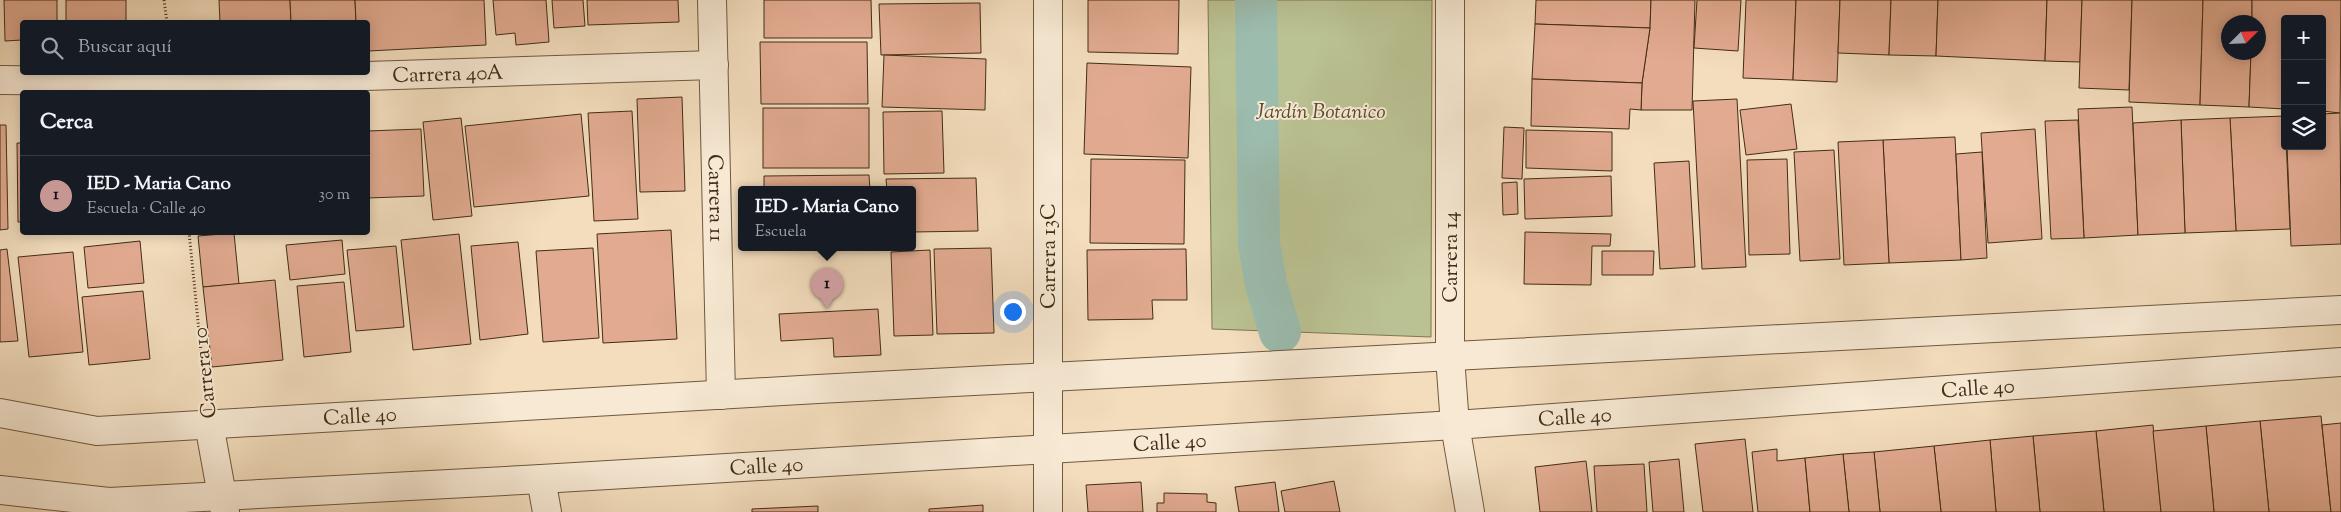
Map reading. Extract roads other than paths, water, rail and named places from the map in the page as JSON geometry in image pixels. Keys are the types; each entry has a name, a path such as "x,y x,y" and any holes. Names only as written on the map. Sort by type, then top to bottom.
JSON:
{"street":[{"name":"Carrera 11","path":"712,0 721,395"},
{"name":"Carrera 13C","path":"1048,0 1048,512"},
{"name":"Carrera 14","path":"1450,0 1450,357 1455,425 1470,512"},
{"name":"Carrera 40A","path":"0,80 173,82 714,65"},
{"name":"Calle 40","path":"0,413 97,431 1048,377 2341,310"},
{"name":"Calle 40","path":"0,490 109,502 223,504 542,479 1455,425 2341,362"},
{"name":"Carrera 10","path":"209,424 223,504"},
{"path":"542,479 546,512"}],"waterway":[{"path":"1256,0 1259,244 1266,284 1280,332"}],"place":[{"name":"IED - Maria Cano","path":"827,309"}],"park label":[{"name":"Jardín Botanico","path":"1321,111"}]}
